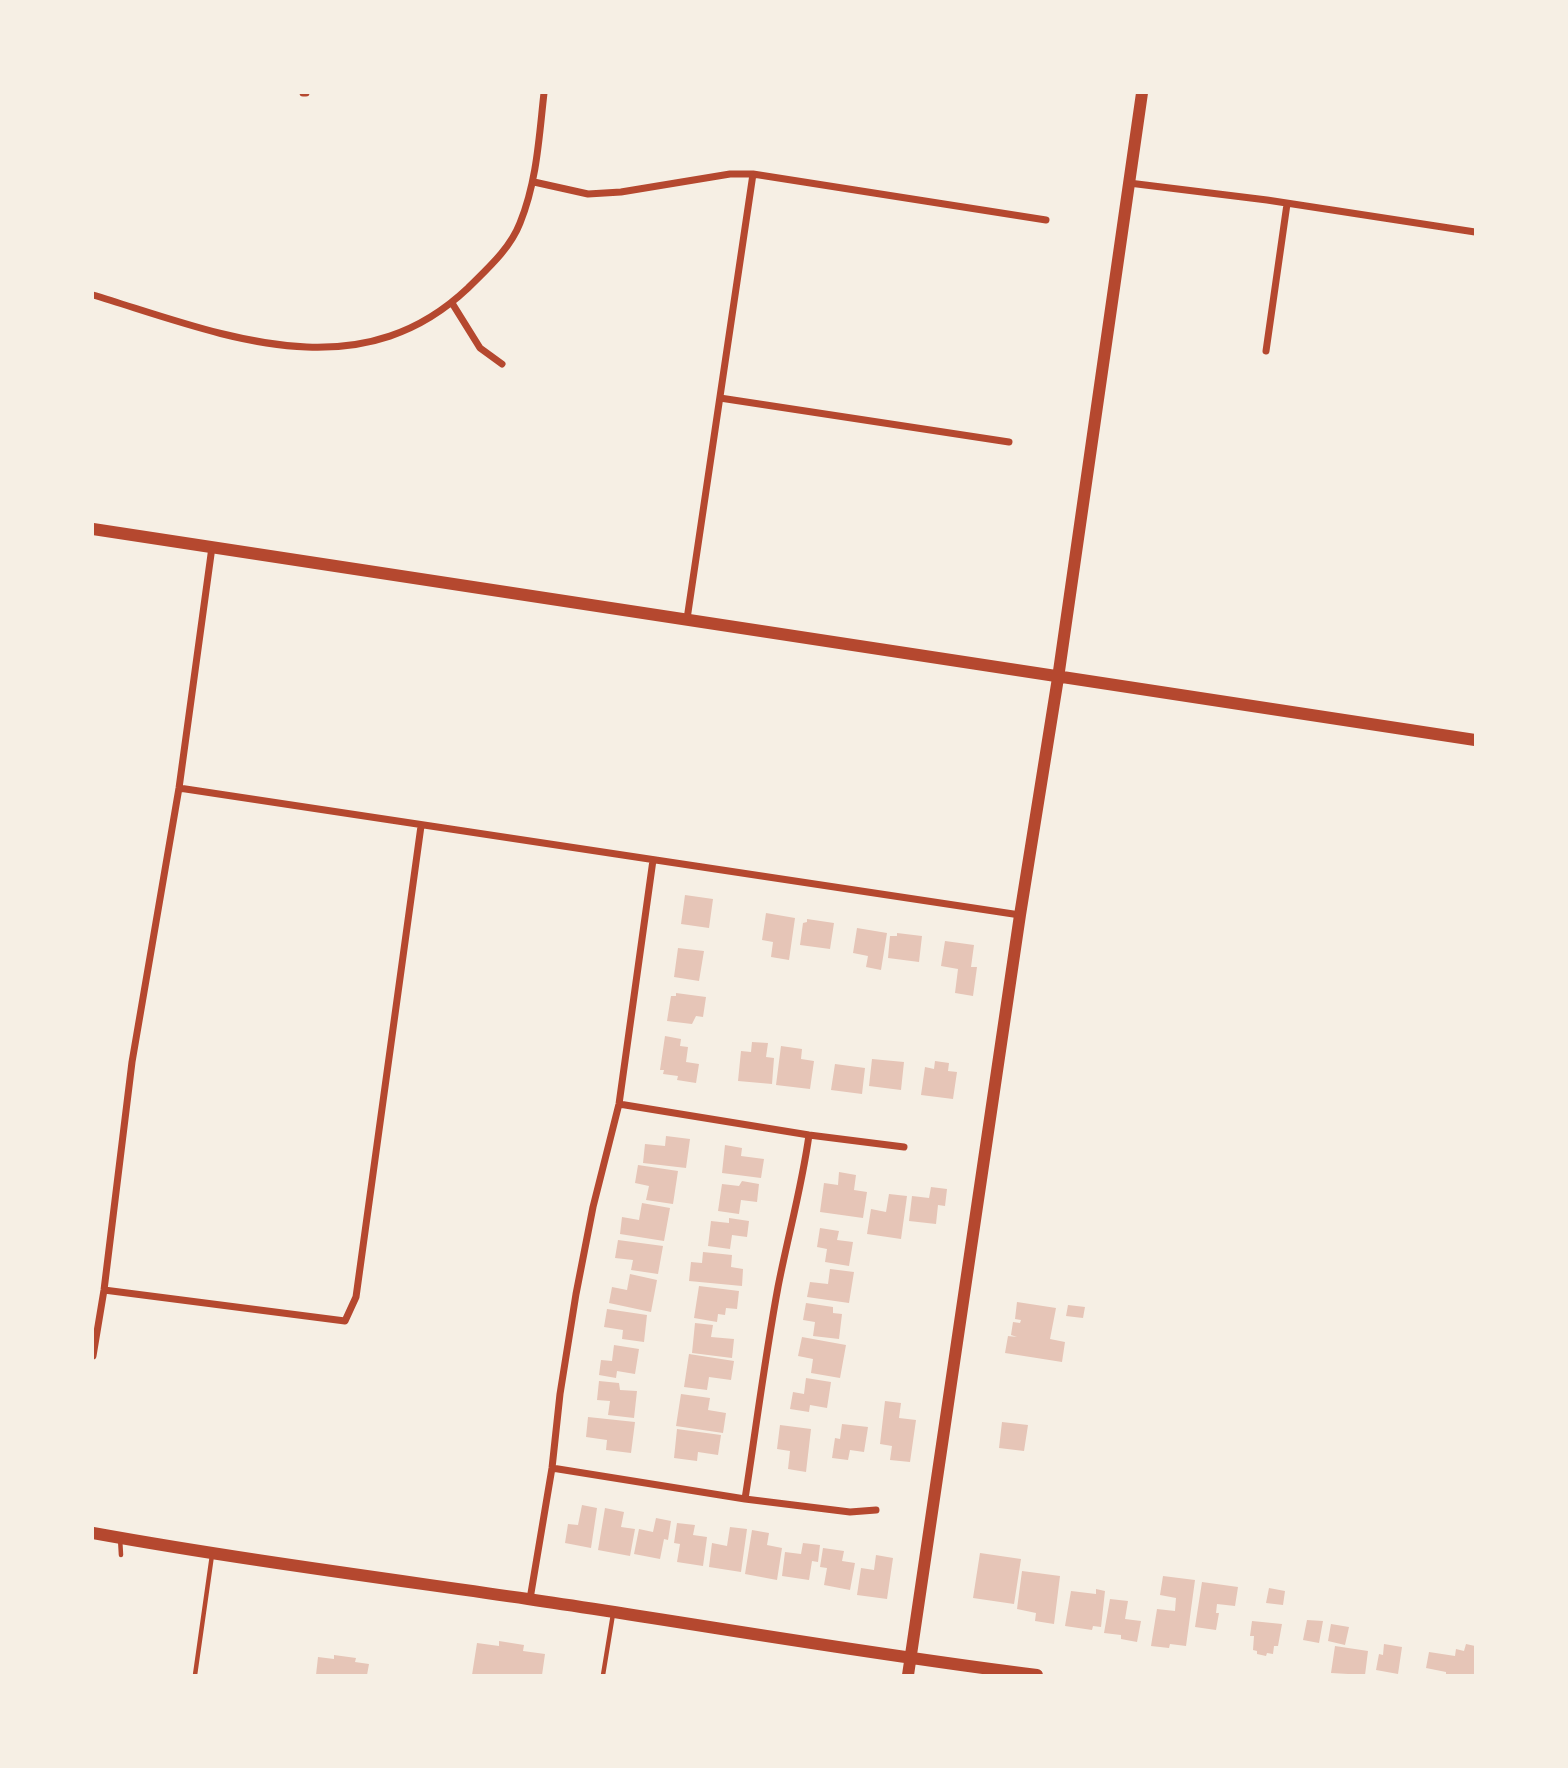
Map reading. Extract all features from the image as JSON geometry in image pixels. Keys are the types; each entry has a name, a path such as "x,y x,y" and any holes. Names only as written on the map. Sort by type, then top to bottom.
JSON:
{"street":[{"path":"93,295 208,330 260,343 296,348 321,349 380,340 405,332 452,303 494,263 519,227 534,182 544,93"},
{"path":"908,1675 1020,915 1058,678 1142,93"},
{"path":"534,182 588,194 621,192 730,174 752,174 1046,220"},
{"path":"687,619 752,174"},
{"path":"1129,183 1475,232"},
{"path":"1266,351 1287,204"},
{"path":"452,303 480,348 502,364"},
{"path":"720,398 1009,442"},
{"path":"93,529 1475,740"},
{"path":"93,1356 104,1290 132,1062 179,788 212,547"},
{"path":"179,788 1020,915"},
{"path":"104,1290 345,1321 356,1297 421,826"},
{"path":"530,1599 552,1468 560,1394 576,1294 593,1207 619,1104 653,860"},
{"path":"619,1104 809,1135 904,1147"},
{"path":"745,1499 776,1298 787,1240 804,1176 809,1135"},
{"path":"552,1468 745,1499 850,1512 876,1510"},
{"path":"93,1534 212,1554 530,1599 982,1672 1037,1675"}],"lane":[{"path":"120,1538 121,1555"},
{"path":"195,1675 212,1554"},
{"path":"603,1675 613,1613"}],"building":[{"path":"685,895 713,899 709,928 681,924"},
{"path":"766,913 795,918 789,960 771,957 773,942 762,940"},
{"path":"807,919 834,923 830,949 800,945 803,923 807,922"},
{"path":"857,928 887,933 881,970 866,967 868,956 853,953"},
{"path":"897,933 922,936 919,962 888,958 890,936 897,936"},
{"path":"945,941 974,945 971,967 977,967 973,996 955,993 958,969 941,966"},
{"path":"678,948 704,951 699,981 674,977"},
{"path":"676,993 706,997 703,1017 696,1016 692,1024 667,1021 671,996 676,996"},
{"path":"665,1036 681,1039 680,1046 688,1047 686,1062 699,1064 696,1083 677,1080 678,1076 663,1074 664,1070 660,1070"},
{"path":"752,1042 768,1043 766,1057 774,1058 772,1084 738,1081 741,1051 751,1052"},
{"path":"781,1046 802,1049 801,1059 814,1061 810,1089 776,1085"},
{"path":"872,1059 904,1062 901,1090 869,1086"},
{"path":"935,1061 949,1063 948,1071 957,1072 953,1099 921,1095 925,1067 934,1069"},
{"path":"835,1064 865,1068 862,1094 831,1090"},
{"path":"666,1136 690,1139 686,1168 643,1163 645,1144 665,1146"},
{"path":"725,1145 742,1148 741,1156 764,1159 761,1178 722,1173"},
{"path":"638,1165 678,1171 673,1204 646,1200 649,1186 635,1183"},
{"path":"839,1172 856,1175 854,1190 867,1192 863,1218 820,1212 824,1183 838,1185"},
{"path":"742,1181 759,1184 757,1202 741,1200 739,1214 718,1211 722,1184 739,1186"},
{"path":"931,1187 947,1189 945,1206 938,1205 936,1224 909,1221 912,1196 929,1198"},
{"path":"889,1194 907,1196 901,1239 867,1234 871,1209 886,1212"},
{"path":"642,1203 670,1208 664,1241 620,1234 622,1217 639,1220"},
{"path":"729,1218 749,1221 747,1237 732,1235 730,1249 708,1246 711,1221 729,1223"},
{"path":"820,1228 839,1231 837,1240 853,1242 849,1266 825,1262 827,1249 817,1247"},
{"path":"618,1240 663,1246 658,1274 631,1270 633,1260 615,1258"},
{"path":"703,1252 732,1255 731,1267 743,1269 742,1286 689,1281 691,1262 702,1263"},
{"path":"830,1269 854,1272 849,1303 807,1297 810,1282 828,1284"},
{"path":"630,1274 657,1280 651,1312 609,1303 612,1287 627,1290"},
{"path":"699,1286 739,1291 737,1309 726,1308 725,1315 718,1314 717,1322 694,1318"},
{"path":"1017,1302 1056,1308 1050,1339 1065,1342 1062,1362 1005,1353 1008,1336 1017,1337 1011,1335 1013,1322 1020,1323 1021,1320 1015,1319"},
{"path":"806,1303 833,1307 833,1313 842,1314 839,1339 813,1336 815,1322 803,1320"},
{"path":"1068,1305 1085,1307 1083,1318 1066,1316"},
{"path":"607,1309 647,1315 644,1342 622,1339 623,1330 604,1327"},
{"path":"695,1323 713,1325 711,1337 734,1339 732,1358 692,1353"},
{"path":"802,1337 846,1345 840,1378 811,1373 813,1359 798,1356"},
{"path":"614,1345 639,1349 635,1374 617,1371 616,1378 599,1375 601,1360 612,1361"},
{"path":"689,1354 734,1361 731,1380 709,1377 707,1390 684,1387"},
{"path":"806,1378 831,1382 827,1408 810,1405 809,1412 790,1409 793,1392 804,1394"},
{"path":"599,1381 619,1383 620,1390 637,1391 634,1418 608,1415 610,1401 597,1400"},
{"path":"681,1394 710,1398 708,1410 726,1413 723,1433 676,1426"},
{"path":"885,1401 901,1403 899,1418 916,1420 910,1462 890,1460 892,1446 880,1444"},
{"path":"588,1417 635,1422 631,1453 606,1450 607,1440 586,1437"},
{"path":"1002,1422 1028,1425 1024,1451 999,1448"},
{"path":"842,1424 868,1427 864,1452 850,1450 848,1460 832,1458 835,1438 840,1439"},
{"path":"780,1425 811,1429 806,1472 788,1469 790,1451 777,1449"},
{"path":"677,1429 721,1435 718,1455 698,1452 697,1461 674,1458"},
{"path":"582,1505 597,1508 591,1548 565,1543 568,1524 578,1525"},
{"path":"605,1508 624,1512 621,1527 635,1529 630,1556 598,1550"},
{"path":"656,1518 671,1521 668,1540 664,1539 660,1559 634,1554 639,1529 653,1532"},
{"path":"677,1523 695,1525 693,1535 707,1537 703,1566 677,1562 680,1544 674,1543"},
{"path":"730,1527 747,1529 741,1572 709,1567 712,1543 727,1546"},
{"path":"752,1530 769,1533 767,1545 782,1548 777,1580 745,1574"},
{"path":"803,1543 820,1545 818,1562 812,1561 809,1580 782,1576 785,1552 801,1554"},
{"path":"823,1548 844,1551 842,1561 855,1563 850,1590 824,1585 827,1568 820,1567"},
{"path":"980,1553 1021,1559 1014,1604 973,1598"},
{"path":"876,1555 893,1558 887,1599 857,1595 861,1568 874,1570"},
{"path":"1022,1571 1060,1576 1054,1624 1035,1621 1036,1613 1017,1609"},
{"path":"1163,1576 1195,1580 1186,1646 1151,1646 1157,1609 1175,1611 1176,1598 1160,1595"},
{"path":"1202,1582 1238,1587 1235,1606 1217,1604 1216,1613 1219,1613 1216,1630 1195,1627"},
{"path":"1269,1588 1285,1591 1283,1605 1266,1603"},
{"path":"1096,1589 1105,1591 1101,1627 1093,1626 1092,1630 1065,1626 1071,1591 1096,1594"},
{"path":"1110,1599 1128,1601 1125,1619 1141,1621 1137,1642 1121,1639 1121,1635 1104,1633"},
{"path":"1307,1620 1323,1621 1319,1643 1303,1640"},
{"path":"1252,1621 1282,1624 1278,1646 1274,1646 1273,1654 1267,1653 1266,1656 1253,1650 1254,1636 1250,1636"},
{"path":"1331,1624 1349,1627 1345,1645 1328,1641"},
{"path":"499,1641 524,1645 523,1651 545,1654 542,1675 472,1675 477,1643 499,1646"},
{"path":"1384,1644 1402,1647 1398,1674 1376,1670 1379,1654 1383,1655"},
{"path":"1466,1644 1475,1646 1475,1675 1446,1675 1446,1672 1426,1668 1429,1652 1455,1656 1456,1649 1464,1651"},
{"path":"1335,1646 1368,1651 1365,1675 1331,1673"},
{"path":"334,1655 356,1658 355,1662 369,1664 367,1675 316,1675 318,1657 334,1659"}]}
